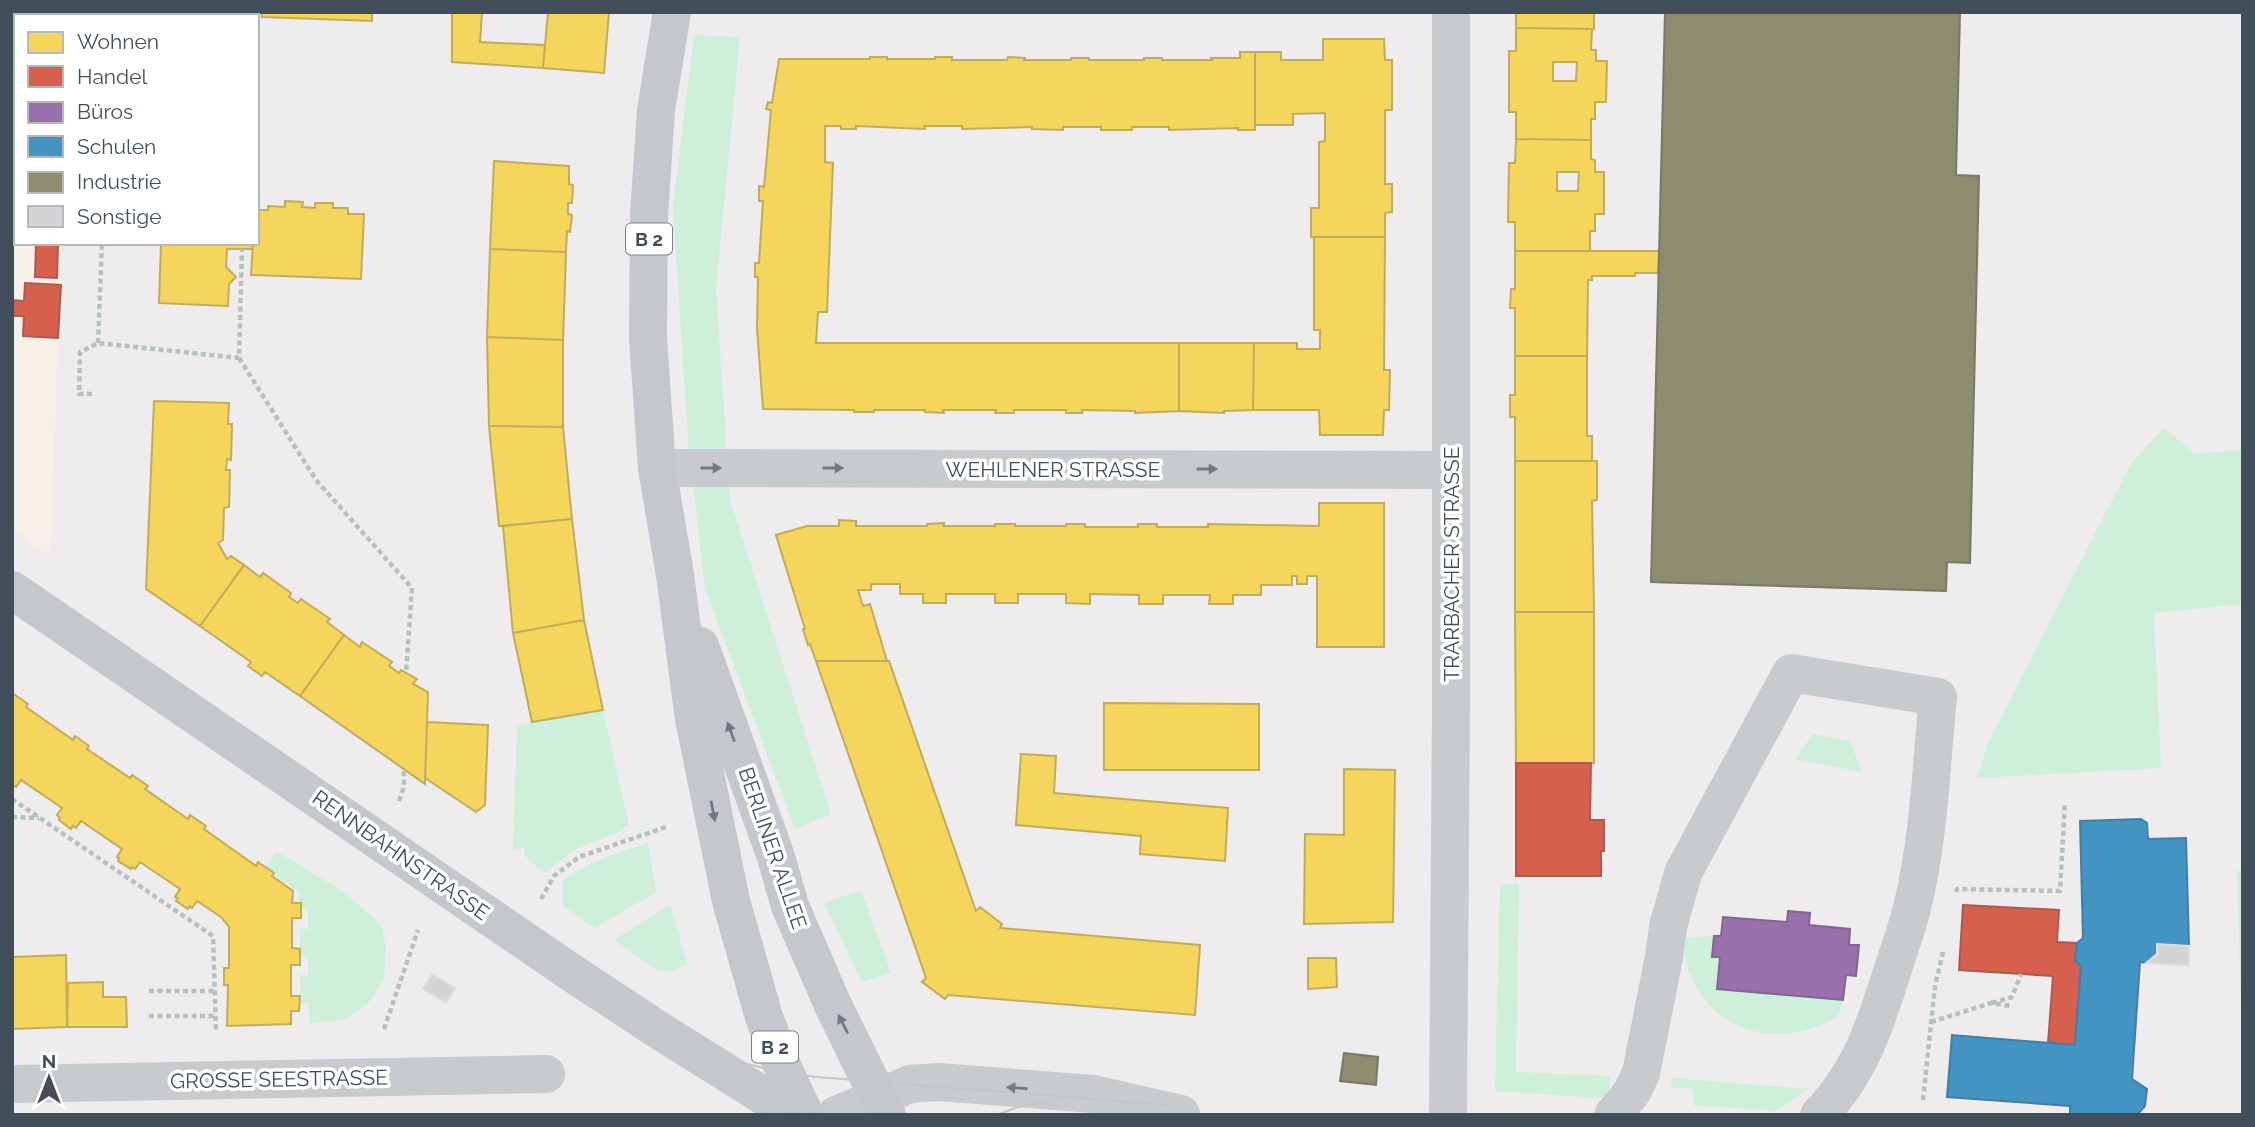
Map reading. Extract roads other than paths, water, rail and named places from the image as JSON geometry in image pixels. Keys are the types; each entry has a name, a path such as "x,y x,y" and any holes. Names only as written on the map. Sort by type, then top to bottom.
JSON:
{"main road":[{"name":"BERLINER ALLEE","path":"672,12 656,110 649,215 648,338 657,468 675,575 694,719 731,901 764,1017 785,1073 805,1115"},
{"name":"BERLINER ALLEE","path":"675,575 776,857 790,906 832,1003 883,1105"},
{"name":"RENNBAHNSTRASSE","path":"12,590 580,978 794,1115"}],"street":[{"name":"TRARBACHER STRASSE","path":"1448,1115 1451,12"},
{"name":"WEHLENER STRASSE","path":"657,468 1450,470"},
{"path":"1613,1115 1632,1092 1641,1073 1668,927 1683,873 1791,673 1938,697 1923,854 1912,910 1866,1048 1849,1077 1819,1115"},
{"name":"GROSSE SEESTRASSE","path":"12,1083 546,1074"},
{"path":"836,1115 883,1105 910,1084 939,1082 1093,1094 1187,1115"},
{"path":"1027,1115 1083,1109 1181,1114"}],"tram line":[{"path":"12,583 586,976 809,1115"},
{"path":"12,600 527,954 780,1115"},
{"path":"731,1060 785,1073 817,1077 1169,1105"},
{"path":"997,1115 1018,1107 1045,1102"}]}
